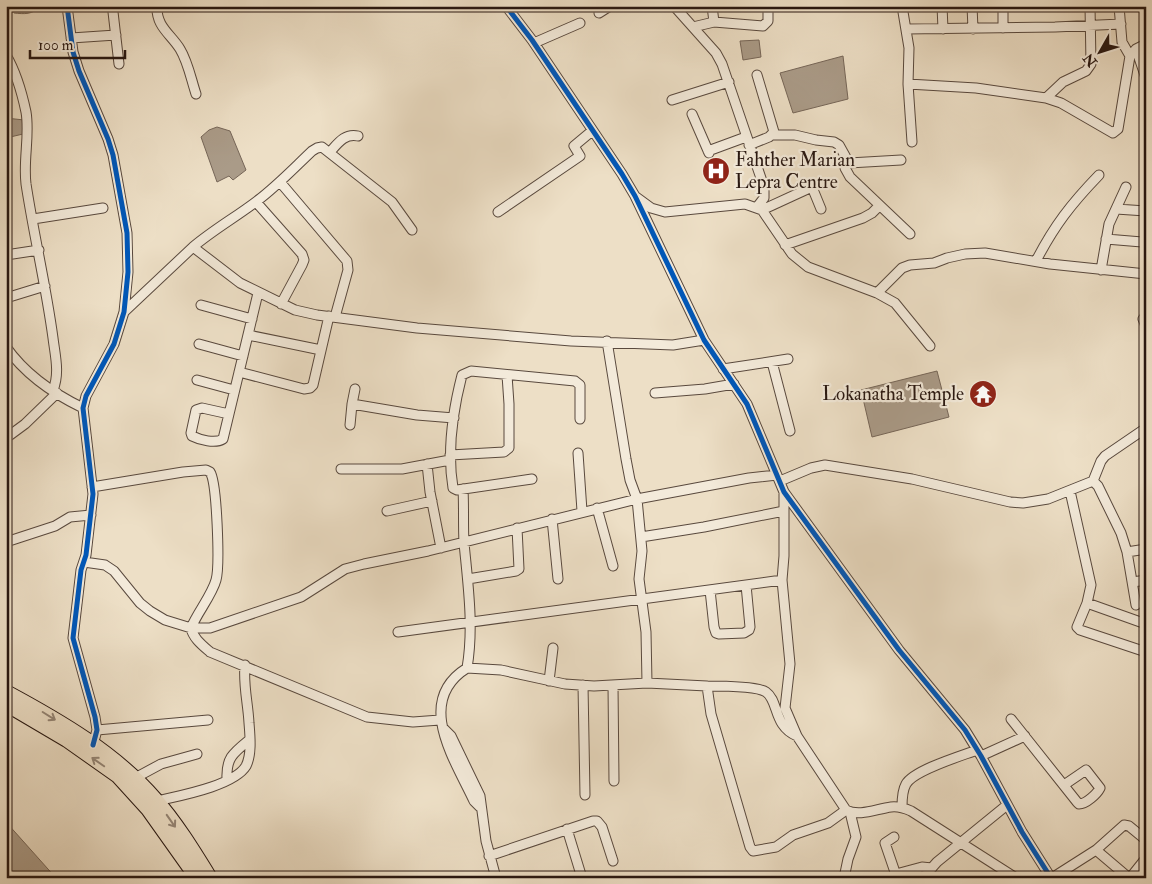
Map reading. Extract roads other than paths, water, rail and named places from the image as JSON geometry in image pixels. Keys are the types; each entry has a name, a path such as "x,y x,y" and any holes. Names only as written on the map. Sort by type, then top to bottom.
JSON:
{"highway":[{"path":"6,692 35,708 118,762 157,801 210,878"},
{"path":"6,704 67,740 118,776 148,808 197,878"}],"street":[{"path":"67,6 71,38 79,71 108,139 125,217 128,272 124,312 114,344 86,396 83,408 93,494 73,638 95,717 97,730 93,745"},
{"path":"156,6 160,25 181,50 196,94"},
{"path":"506,6 534,43 622,174 704,340 747,404 784,492 899,650 964,730 979,753 1022,832 1051,878 1096,850 1124,825 1129,826 1146,840"},
{"path":"599,13 610,6"},
{"path":"674,6 716,54 722,64 764,187 764,198 759,209"},
{"path":"712,6 714,22"},
{"path":"693,27 714,22 766,25 768,21 768,6"},
{"path":"902,6 908,48 908,84 912,142"},
{"path":"942,6 943,29"},
{"path":"972,6 973,29"},
{"path":"1003,6 1003,28"},
{"path":"1046,98 1063,82 1089,68 1092,55 1090,6"},
{"path":"1144,6 1146,16"},
{"path":"1122,7 1122,42 1133,53 1146,78"},
{"path":"113,12 120,64"},
{"path":"534,43 580,23"},
{"path":"906,29 973,29 1121,24"},
{"path":"71,38 116,35"},
{"path":"908,84 976,88 1046,98 1061,103 1110,132 1116,132 1133,53 1146,44"},
{"path":"6,55 14,70 27,119 26,182 45,286 57,368 55,392 25,424 6,438"},
{"path":"757,75 774,129 772,135"},
{"path":"672,100 729,82"},
{"path":"692,114 708,152 772,135 795,135 834,142 838,145 849,163"},
{"path":"498,212 580,156 574,146 592,132"},
{"path":"330,152 344,138 351,134 358,136"},
{"path":"124,312 209,233 256,202 317,148 322,146 392,202 412,230"},
{"path":"901,160 849,163 846,164 845,168 847,173 879,206 910,234"},
{"path":"1036,261 1056,224 1098,175"},
{"path":"239,372 307,389 313,385 321,350 348,270 347,261 280,182"},
{"path":"759,209 812,187 821,209"},
{"path":"1101,270 1109,224 1126,187"},
{"path":"634,196 651,208 665,212 745,204 759,209 792,254 808,267 877,293 895,303 930,346"},
{"path":"256,202 302,254 304,260 281,304"},
{"path":"785,245 863,218 879,206"},
{"path":"33,219 104,208"},
{"path":"1116,209 1146,211"},
{"path":"1106,239 1142,242"},
{"path":"193,247 240,284 296,310 332,317 417,328 571,341 673,345 704,340"},
{"path":"6,255 38,250"},
{"path":"877,293 902,268 910,265 934,263 956,256 985,253 1101,270 1146,274"},
{"path":"6,298 45,286"},
{"path":"229,414 202,408 196,410 192,436 220,441 224,436 258,293"},
{"path":"201,305 252,319"},
{"path":"1146,315 1143,319 1146,326"},
{"path":"248,335 321,350"},
{"path":"607,341 626,460 630,480 637,499 642,551 639,579 646,632 647,683"},
{"path":"199,344 243,356"},
{"path":"8,353 32,376 83,408"},
{"path":"723,369 788,359"},
{"path":"772,362 790,431"},
{"path":"532,479 455,490 453,488 450,457 456,398 462,375 471,372 578,383 580,419"},
{"path":"341,469 402,469 450,457 504,452 508,448 509,404 507,375"},
{"path":"198,380 234,390"},
{"path":"655,393 705,389 734,384"},
{"path":"350,425 355,389"},
{"path":"352,404 417,415 454,418"},
{"path":"1093,481 1105,456 1146,428"},
{"path":"578,453 582,511"},
{"path":"427,464 441,548"},
{"path":"84,562 105,565 114,571 140,603 150,611 172,622 191,628 202,629 301,597 345,569 441,548 582,511 637,499 749,478 778,478 825,465 912,479 1010,502 1023,503 1048,499 1093,481"},
{"path":"92,487 183,472 206,470 212,474 216,502 218,570 213,588 191,628 192,633 210,652 367,716 441,724"},
{"path":"1093,481 1098,486 1106,502 1128,552 1136,604"},
{"path":"463,489 464,542 471,639 467,668"},
{"path":"1070,491 1091,585 1087,602 1077,624 1078,628 1146,652"},
{"path":"784,492 782,580 790,664 785,708 797,736 848,811 856,837 844,878"},
{"path":"387,511 432,501"},
{"path":"597,508 613,566"},
{"path":"641,537 704,528 784,511"},
{"path":"6,542 55,526 70,517 91,515"},
{"path":"552,519 558,579"},
{"path":"468,579 520,569 517,528"},
{"path":"1128,552 1146,549"},
{"path":"398,632 782,580"},
{"path":"1133,582 1146,580"},
{"path":"710,590 716,633 744,633 750,627 746,585"},
{"path":"1087,602 1146,624"},
{"path":"549,681 553,648"},
{"path":"157,801 198,792 238,774 245,766 249,749 249,724 244,682 245,666"},
{"path":"496,878 489,856 480,807 480,796 451,736 441,724 444,694 457,674 467,668 502,670 549,681 583,685 647,683 721,686 764,691 770,697 784,727 797,736"},
{"path":"583,685 585,795"},
{"path":"613,685 614,781"},
{"path":"708,686 710,714 751,849 756,852 776,847 793,835 828,823 848,811 860,813 902,807 921,815 1016,878"},
{"path":"1012,719 1064,785"},
{"path":"97,730 208,720"},
{"path":"902,807 905,786 912,778 929,769 1025,736"},
{"path":"227,780 227,769 233,753 249,740"},
{"path":"135,778 161,764 198,754"},
{"path":"925,878 932,868 1007,805"},
{"path":"489,856 567,829 597,821 602,827 613,861"},
{"path":"567,829 582,878"},
{"path":"894,837 885,843 896,876 922,867 932,868"},
{"path":"1096,850 1129,878 1146,858"}],"place":[{"name":"Fahther Marian Lepra Centre","path":"716,171"},
{"name":"Lokanatha Temple","path":"983,394"}]}
